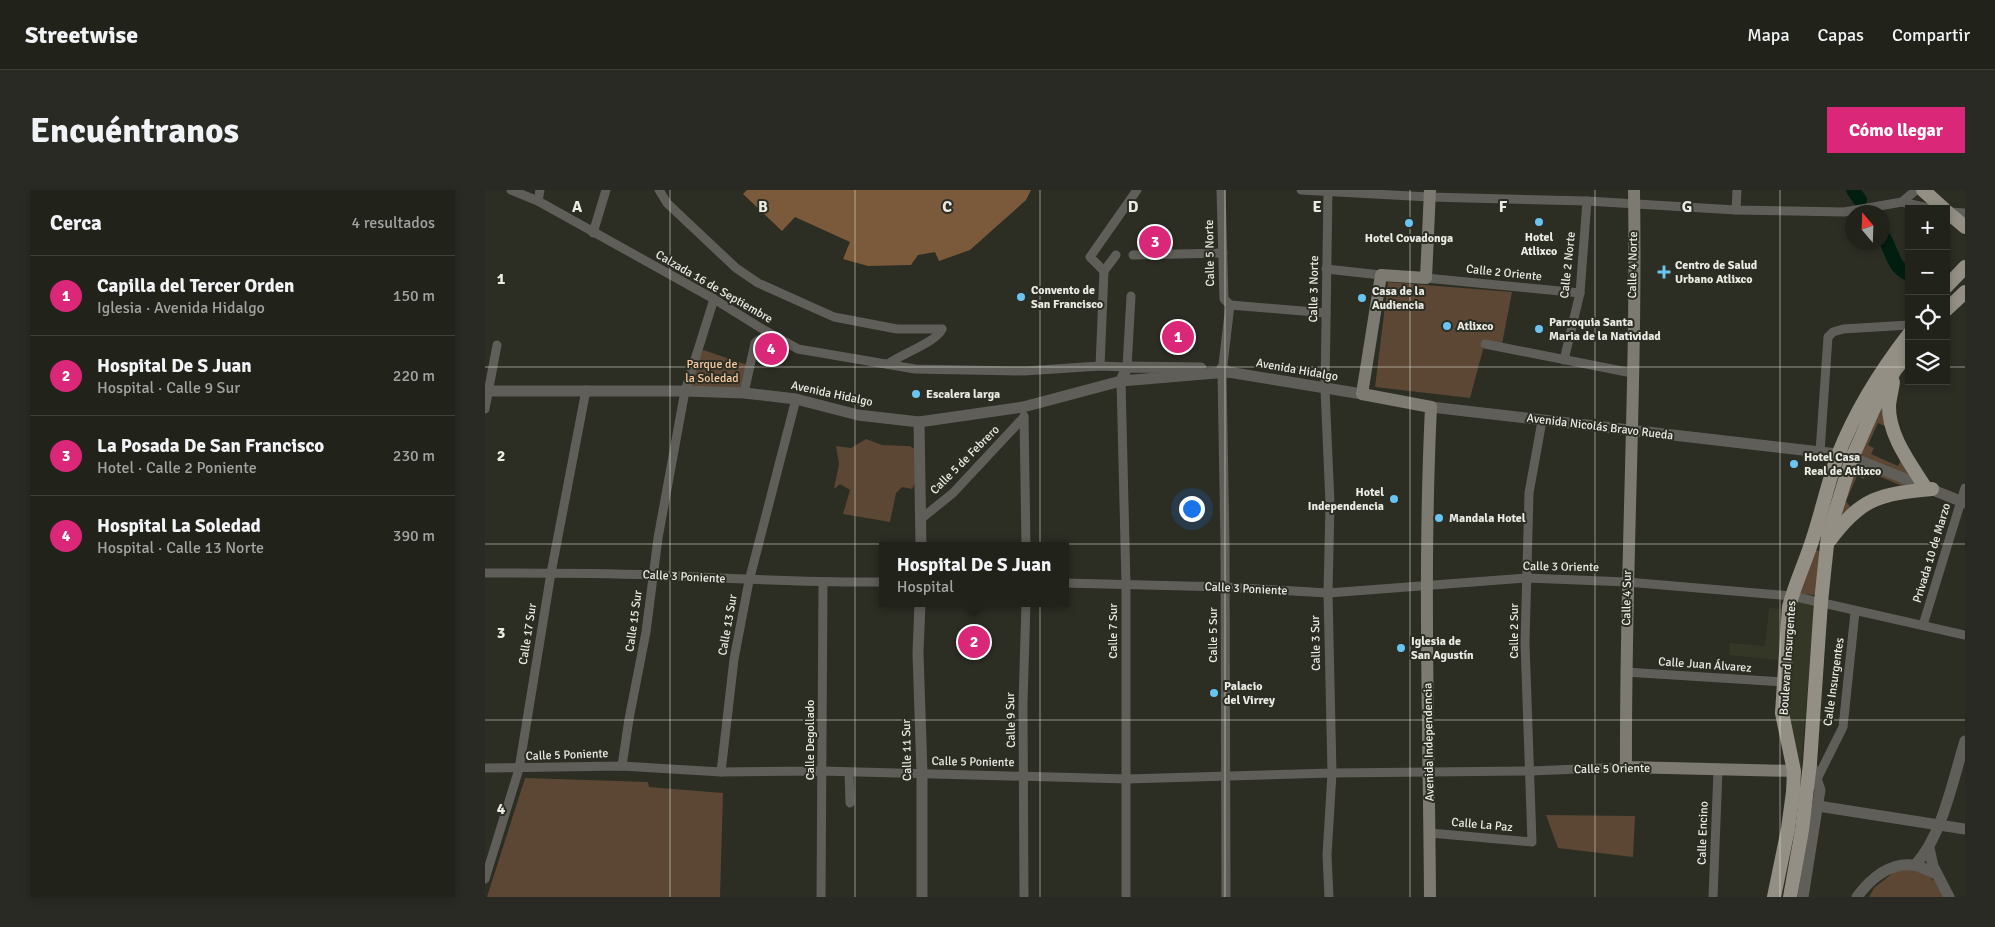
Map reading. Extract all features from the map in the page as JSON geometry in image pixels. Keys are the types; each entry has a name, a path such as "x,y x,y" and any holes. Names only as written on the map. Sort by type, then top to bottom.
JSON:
{"main road":[{"name":"Calle 4 Norte","path":"1632,430 1634,190"},
{"path":"1923,190 1939,205"},
{"path":"1362,394 1381,275 1426,278 1429,194"},
{"path":"1950,214 1965,227"},
{"path":"1950,283 1964,268"},
{"path":"1950,306 1965,292"},
{"path":"1790,897 1803,830 1810,763 1818,601 1826,544 1837,502 1845,456 1864,402 1888,361 1905,339"},
{"path":"1845,456 1875,408 1895,370 1905,358"},
{"path":"1826,544 1849,517 1871,501 1888,494 1928,488 1898,443 1891,422 1889,406 1895,370"},
{"name":"Avenida Nicolás Bravo Rueda","path":"1362,394 1431,407"},
{"name":"Avenida Independencia","path":"1430,897 1427,486 1431,407"},
{"name":"Calle 4 Sur","path":"1626,767 1625,672 1632,430"},
{"name":"Boulevard Insurgentes","path":"1775,897 1788,829 1794,771 1782,714 1791,596 1845,456"},
{"name":"Calle 5 Oriente","path":"1626,767 1794,771"}],"street":[{"name":"Calzada 16 de Septiembre","path":"511,190 538,201 714,299 798,349 915,369 1024,371 1099,366 1127,367"},
{"path":"538,201 540,190"},
{"path":"593,232 606,190"},
{"path":"659,190 667,203 736,268 758,283 834,317 897,329 942,330 937,337 898,356 888,364"},
{"path":"1104,270 1090,257 1137,190"},
{"name":"Calle 5 Norte","path":"1221,190 1224,299 1230,305 1225,371"},
{"path":"1301,190 1583,201 1736,210 1844,212 1902,202 1915,205"},
{"name":"Calle 3 Norte","path":"1325,389 1328,190"},
{"name":"Calle 2 Norte","path":"1564,360 1580,294 1583,201 1579,190"},
{"path":"1736,210 1737,190"},
{"path":"1902,202 1916,190"},
{"path":"1950,211 1965,213"},
{"path":"1133,255 1223,253"},
{"path":"1099,366 1104,270 1116,255"},
{"path":"1326,269 1381,275"},
{"name":"Calle 2 Oriente","path":"1426,278 1580,294"},
{"path":"1127,367 1131,296"},
{"name":"Calle 15 Sur","path":"622,766 646,632 658,538 685,391 714,299"},
{"path":"1230,305 1326,313"},
{"path":"1820,452 1828,337 1833,332 1843,328 1905,324"},
{"path":"744,393 755,343 758,340 765,338 798,349"},
{"path":"1485,344 1632,374"},
{"path":"485,409 489,361 497,345"},
{"name":"Avenida Hidalgo","path":"1127,367 1225,371 1362,394"},
{"name":"Calle 7 Sur","path":"1126,897 1127,585 1121,381 1127,367"},
{"name":"Avenida Hidalgo","path":"487,391 586,390 744,393 796,399 858,416 919,422 1023,412 1121,381 1225,371"},
{"name":"Calle 5 Sur","path":"1225,371 1226,897"},
{"name":"Calle 3 Sur","path":"1325,389 1329,504 1327,593 1331,772 1327,855 1329,897"},
{"name":"Calle 17 Sur","path":"485,879 519,769 551,573 586,390"},
{"name":"Calle 13 Sur","path":"721,772 734,659 749,580 796,399"},
{"name":"Avenida Nicolás Bravo Rueda","path":"1431,407 1845,456 1963,502"},
{"path":"1023,412 1026,542"},
{"name":"Calle 5 de Febrero","path":"922,518 953,493 1023,412"},
{"name":"Calle 2 Sur","path":"1532,842 1525,643 1529,493 1542,421"},
{"path":"919,422 921,542"},
{"name":"Privada 10 de Marzo","path":"1923,625 1963,502 1965,488"},
{"name":"Calle 3 Poniente","path":"485,573 653,575 823,583 879,582"},
{"name":"Calle 3 Oriente","path":"1427,585 1527,578 1627,582 1791,596 1818,601 1855,612 1965,635"},
{"name":"Calle Degollado","path":"821,897 823,583"},
{"name":"Calle 3 Poniente","path":"1069,583 1225,587 1327,593 1427,585"},
{"name":"Calle 11 Sur","path":"920,607 922,897"},
{"name":"Calle 9 Sur","path":"1024,897 1023,703 1026,607"},
{"name":"Calle Insurgentes","path":"1816,781 1843,727 1855,612"},
{"name":"Calle Juan Álvarez","path":"1625,672 1784,682"},
{"path":"1915,866 1929,848 1939,826 1965,741"},
{"path":"1803,897 1820,790 1810,763"},
{"name":"Calle 5 Poniente","path":"485,768 622,766 721,772 822,771 1127,779 1331,772 1430,772"},
{"name":"Calle 5 Oriente","path":"1430,772 1531,771 1626,767"},
{"name":"Calle Encino","path":"1713,897 1718,770"},
{"path":"849,773 850,803"},
{"path":"1818,806 1965,829"},
{"name":"Calle La Paz","path":"1430,833 1532,842"},
{"path":"1929,848 1936,874 1949,897"},
{"path":"1857,897 1864,887 1876,876 1890,868 1904,865 1915,866 1936,874"}],"shaded area":[{"path":"747,190 1031,190 1026,200 970,250 939,261 935,252 918,255 911,265 868,266 843,259 850,242 795,217 782,231 743,194"},
{"path":"1797,601 1813,604 1815,607 1801,766 1796,766 1786,713 1794,604"},
{"path":"1769,608 1785,609 1779,660 1729,655 1730,643 1765,646"}],"green space":[{"path":"1388,282 1512,292 1502,344 1485,342 1470,398 1375,387"},
{"name":"Parque de la Soledad","path":"700,349 748,365 741,389 688,387"},
{"path":"1882,403 1889,428 1878,423 1868,445 1874,448 1871,454 1898,466 1902,458 1919,480 1902,486 1867,471 1864,479 1857,476 1846,501 1851,508 1838,522 1855,463 1859,462 1862,455 1860,451"},
{"path":"866,439 882,445 909,446 917,450 916,481 912,489 902,487 896,493 890,522 843,514 850,490 840,484 834,489 839,464 836,446 851,448"},
{"path":"1815,549 1820,552 1815,595 1799,594"},
{"path":"525,778 648,782 649,787 723,793 720,897 487,897"},
{"path":"1546,815 1635,816 1633,857 1558,848"},
{"path":"1916,868 1935,881 1943,897 1869,897 1874,888 1894,872"}],"waterway":[{"path":"1853,190 1860,200"},
{"path":"1890,250 1896,263 1905,272"}],"place":[{"name":"Hotel Atlixco","path":"1539,222"},
{"name":"Hotel Covadonga","path":"1409,223"},
{"name":"La Posada De San Francisco","path":"1155,242"},
{"name":"Centro de Salud Urbano Atlixco","path":"1664,272"},
{"name":"Convento de San Francisco","path":"1021,297"},
{"name":"Casa de la Audiencia","path":"1362,298"},
{"name":"Atlixco","path":"1447,326"},
{"name":"Parroquia Santa Maria de la Natividad","path":"1539,329"},
{"name":"Capilla del Tercer Orden","path":"1178,337"},
{"name":"Hospital La Soledad","path":"771,349"},
{"name":"Escalera larga","path":"916,394"},
{"name":"Hotel Casa Real de Atlixco","path":"1794,464"},
{"name":"Hotel Independencia","path":"1394,499"},
{"name":"Mandala Hotel","path":"1439,518"},
{"name":"Hospital De S Juan","path":"974,642"},
{"name":"Iglesia de San Agustín","path":"1401,648"},
{"name":"Palacio del Virrey","path":"1214,693"}]}
